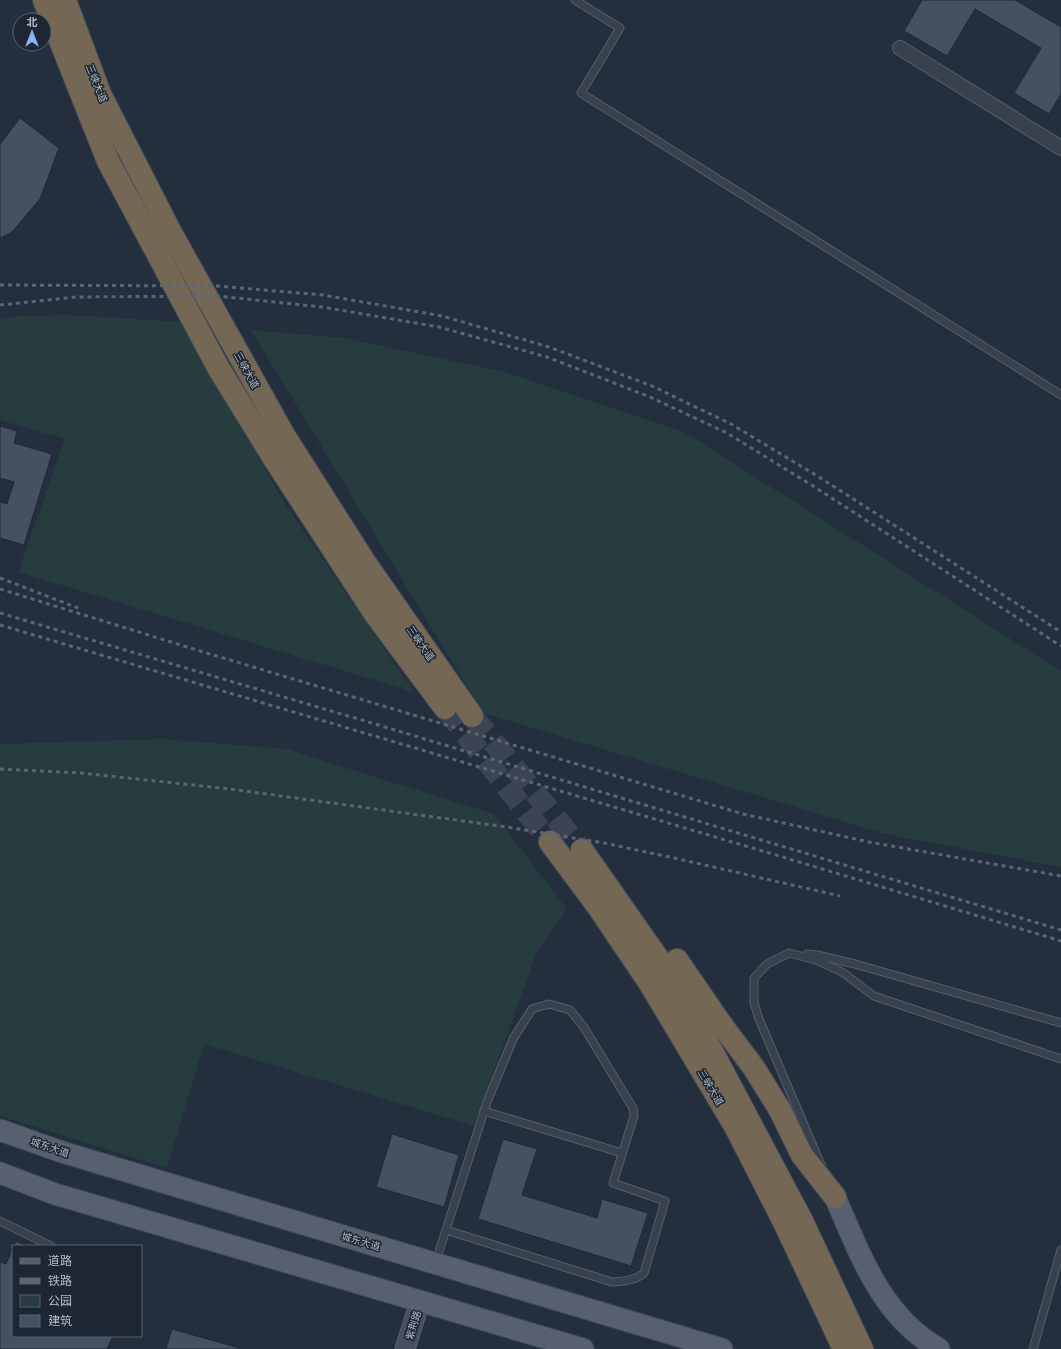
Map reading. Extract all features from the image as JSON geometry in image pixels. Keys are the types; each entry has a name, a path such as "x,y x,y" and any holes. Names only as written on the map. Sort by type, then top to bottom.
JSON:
{"highway":[{"name":"三峡大道","path":"44,0 108,161 219,369 273,457 375,614 445,708"},
{"name":"三峡大道","path":"65,0 104,101 171,233 285,437 364,560 472,716"},
{"name":"三峡大道","path":"550,842 599,908 649,982 735,1126 784,1222 844,1349"},
{"name":"三峡大道","path":"835,1197 802,1155 780,1110 754,1068 720,1024 658,934 635,903 582,850 678,988 802,1221 862,1349"}],"main road":[{"name":"城东大道","path":"0,1130 62,1152 722,1349"},
{"path":"1,1177 584,1349"},
{"path":"835,1197 867,1270 889,1306 907,1326 939,1349"}],"street":[{"path":"900,48 1061,148"},
{"name":"紫荆路","path":"405,1349 420,1300"}],"lane":[{"path":"575,0 620,28 581,93 1061,395"},
{"path":"789,952 816,960 842,972 874,996 1061,1059"},
{"path":"835,1197 759,1019 754,1003 754,978 767,964 789,952 817,955 855,964 1061,1023"},
{"path":"435,1263 484,1111 514,1039 532,1009 549,1004 570,1010 583,1026 633,1108 634,1116 613,1183 665,1201 644,1273 640,1277 629,1281 612,1282 446,1230"},
{"path":"484,1111 622,1153"},
{"path":"0,1221 49,1245"},
{"path":"1033,1349 1061,1250"}],"green space":[{"path":"70,315 181,322 285,504 414,692 18,572 65,439 0,420 0,320 17,316"},
{"path":"251,330 344,338 505,372 684,432 1061,671 1061,867 885,834 483,713"},
{"path":"161,739 289,749 494,814 567,909 537,952 474,1126 204,1044 167,1168 0,1116 0,744"}],"building":[{"path":"922,0 1015,0 1061,27 1061,94 1049,114 1014,93 1041,48 975,9 947,56 904,31"},
{"path":"20,118 59,148 40,199 12,232 0,238 0,144"},
{"path":"0,426 17,431 14,443 52,454 24,545 0,538 0,502 7,504 14,482 0,478"},
{"path":"392,1134 459,1155 444,1207 376,1187"},
{"path":"503,1139 537,1149 522,1195 597,1218 602,1199 648,1213 631,1266 478,1219"},
{"path":"16,1241 24,1245 14,1245"},
{"path":"12,1250 12,1337 113,1337 107,1349 0,1349 0,1262 6,1264"},
{"path":"172,1329 243,1349 166,1349"}],"tunnel":[{"path":"445,708 550,842"},
{"path":"472,716 582,850"}],"railway":[{"path":"0,285 217,286 323,295 442,316 549,347 652,386 731,424 819,477 1061,632"},
{"path":"0,305 76,297 217,296 322,307 439,327 547,357 650,397 727,433 813,486 1061,646"},
{"path":"0,578 78,608"},
{"path":"0,589 200,651 743,814 869,842 1061,876"},
{"path":"0,613 1061,930"},
{"path":"0,625 1061,941"},
{"path":"0,769 81,773 230,789 507,827 604,843 840,896"}]}
